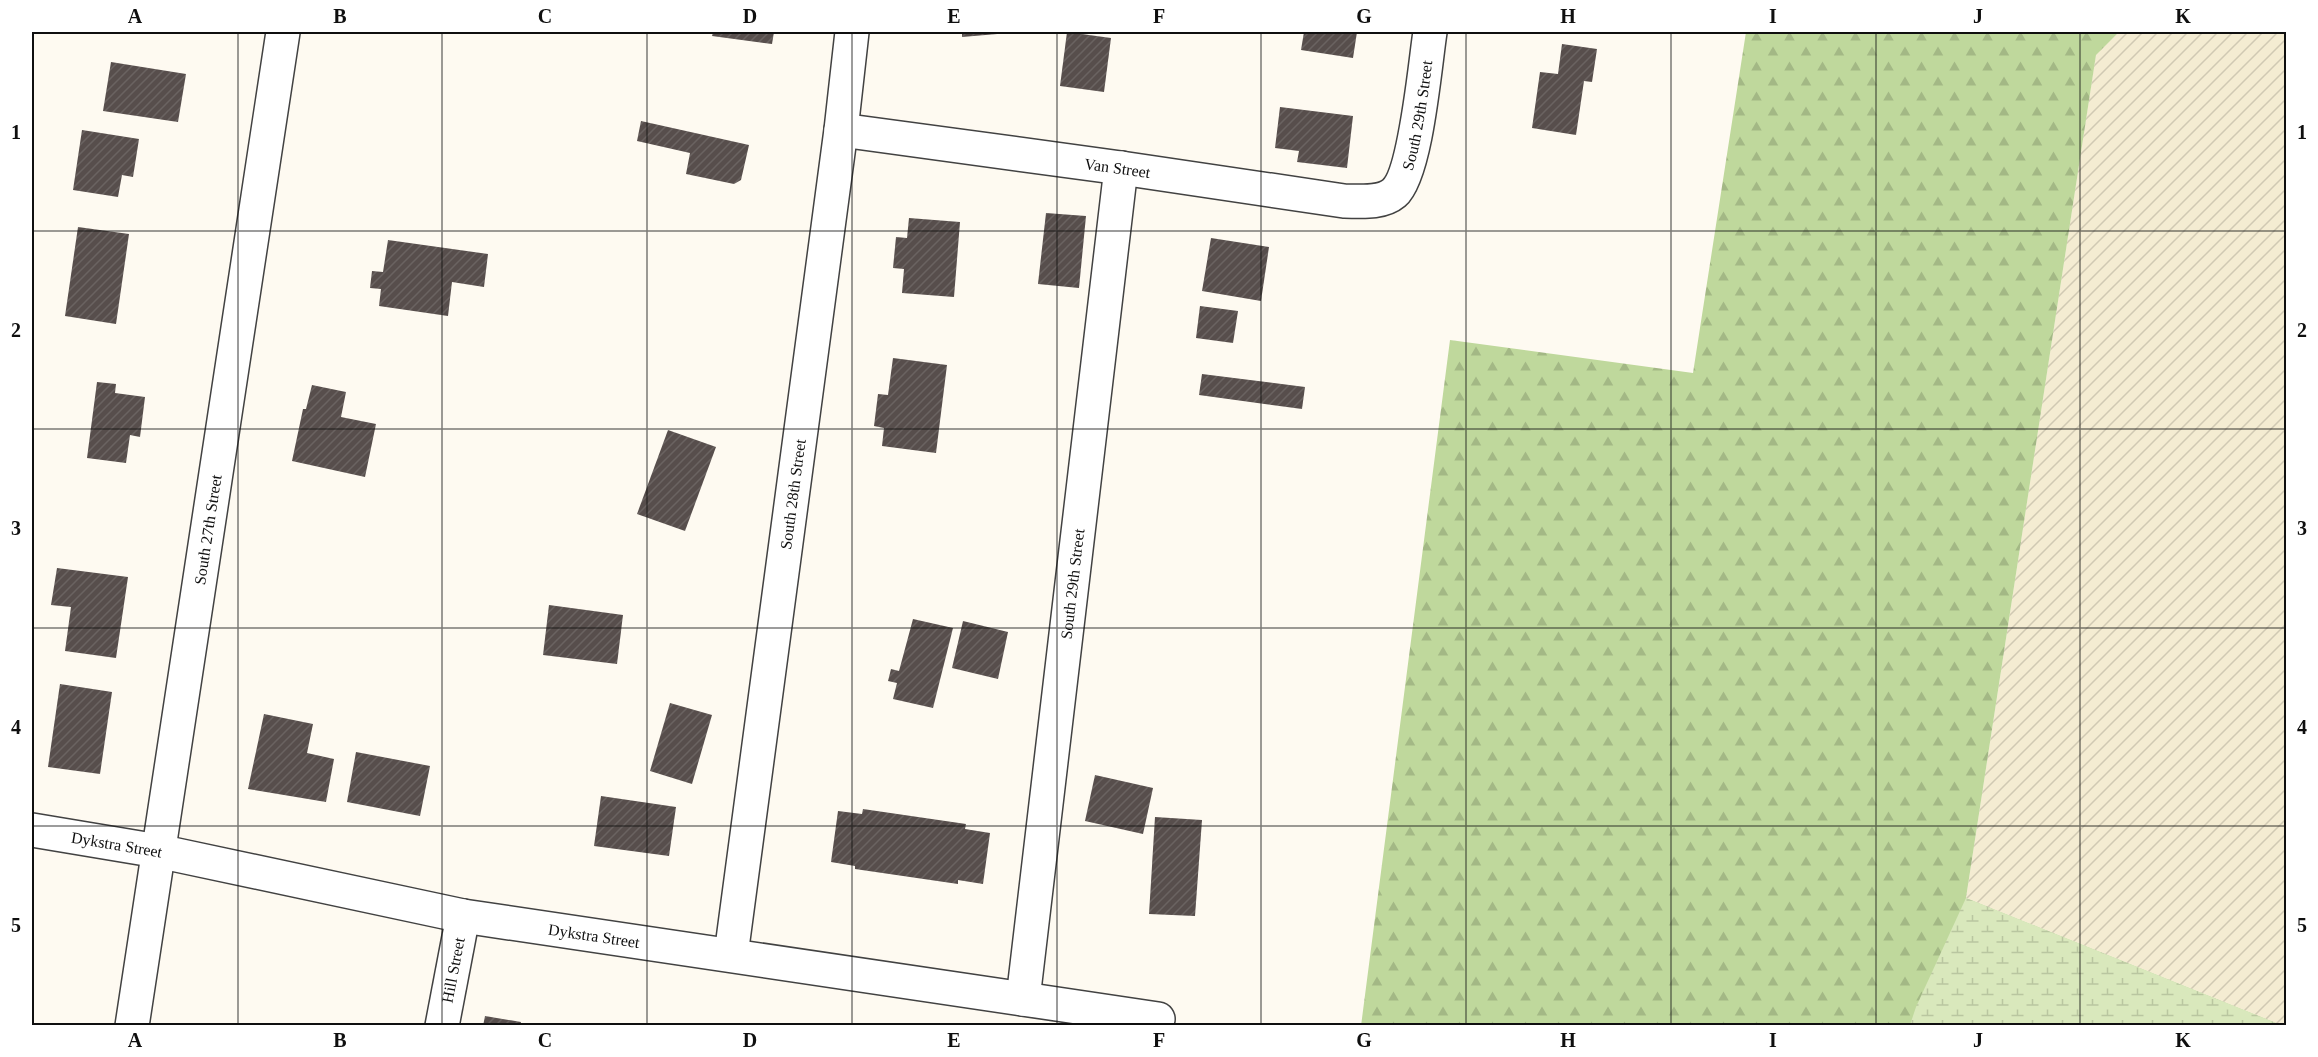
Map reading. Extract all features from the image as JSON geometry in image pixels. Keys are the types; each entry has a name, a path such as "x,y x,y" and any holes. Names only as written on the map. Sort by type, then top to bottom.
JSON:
{"street":[{"name":"South 27th Street","path":"132,1026 283,32"},
{"name":"South 28th Street","path":"731,956 841,130 852,32"},
{"name":"South 29th Street","path":"1393,194 1405,176 1413,146 1430,32"},
{"name":"Van Street","path":"841,130 1344,201 1373,201 1393,194"},
{"name":"South 29th Street","path":"1023,999 1121,168"},
{"name":"Dykstra Street","path":"32,830 158,851 463,916 1158,1019"},
{"name":"Hill Street","path":"442,1026 463,916"}],"shaded area":[{"path":"2119,32 2286,32 2286,1025 2281,1025 1966,898 2096,54"}],"green space":[{"path":"1746,32 2119,32 2096,55 1966,898 2281,1025 1361,1026 1450,340 1693,373"},
{"path":"1966,898 2281,1025 1910,1025"}],"building":[{"path":"713,32 774,32 772,44 712,36"},
{"path":"962,32 1009,32 1009,33 962,37"},
{"path":"1067,32 1111,38 1104,92 1060,86"},
{"path":"1304,32 1357,32 1353,58 1301,50"},
{"path":"1562,44 1597,49 1592,82 1584,81 1576,135 1532,128 1540,72 1558,74"},
{"path":"111,62 186,74 178,122 103,111"},
{"path":"1280,107 1353,116 1347,168 1297,162 1299,151 1275,148"},
{"path":"641,121 749,145 741,180 734,184 686,174 690,153 637,141"},
{"path":"82,130 139,139 133,177 122,175 118,197 73,190"},
{"path":"1046,213 1086,216 1079,288 1038,284"},
{"path":"909,218 960,222 954,297 902,293 904,269 893,268 896,237 907,238"},
{"path":"78,227 129,234 116,324 65,316"},
{"path":"1211,238 1269,247 1261,301 1202,291"},
{"path":"388,240 488,254 484,287 452,282 448,316 379,306 381,289 370,288 372,271 383,272"},
{"path":"1200,306 1238,311 1233,343 1196,338"},
{"path":"893,358 947,365 936,453 882,446 884,428 874,426 878,394 888,395"},
{"path":"1202,374 1305,387 1302,409 1199,395"},
{"path":"97,382 116,384 115,393 145,397 140,437 130,435 126,463 87,458"},
{"path":"312,385 346,392 341,417 376,424 365,477 292,461 303,409 306,409"},
{"path":"668,430 716,447 685,531 637,514"},
{"path":"57,568 128,577 116,658 65,651 71,607 51,605"},
{"path":"549,605 623,615 617,664 543,655"},
{"path":"913,619 953,628 933,708 893,699 897,683 888,681 891,669 899,671"},
{"path":"963,621 1008,632 998,679 952,668"},
{"path":"60,684 112,692 100,774 48,767"},
{"path":"670,703 712,715 692,784 650,771"},
{"path":"264,714 313,724 307,753 334,759 326,802 248,789"},
{"path":"356,752 430,766 420,816 347,802"},
{"path":"1095,775 1153,788 1143,834 1085,821"},
{"path":"601,796 676,807 669,856 594,846"},
{"path":"863,809 966,824 965,829 990,833 983,884 958,880 958,884 855,869 855,866 831,862 838,811 862,814"},
{"path":"1155,817 1202,820 1195,916 1149,914"},
{"path":"485,1016 521,1022 520,1026 483,1026"}]}
